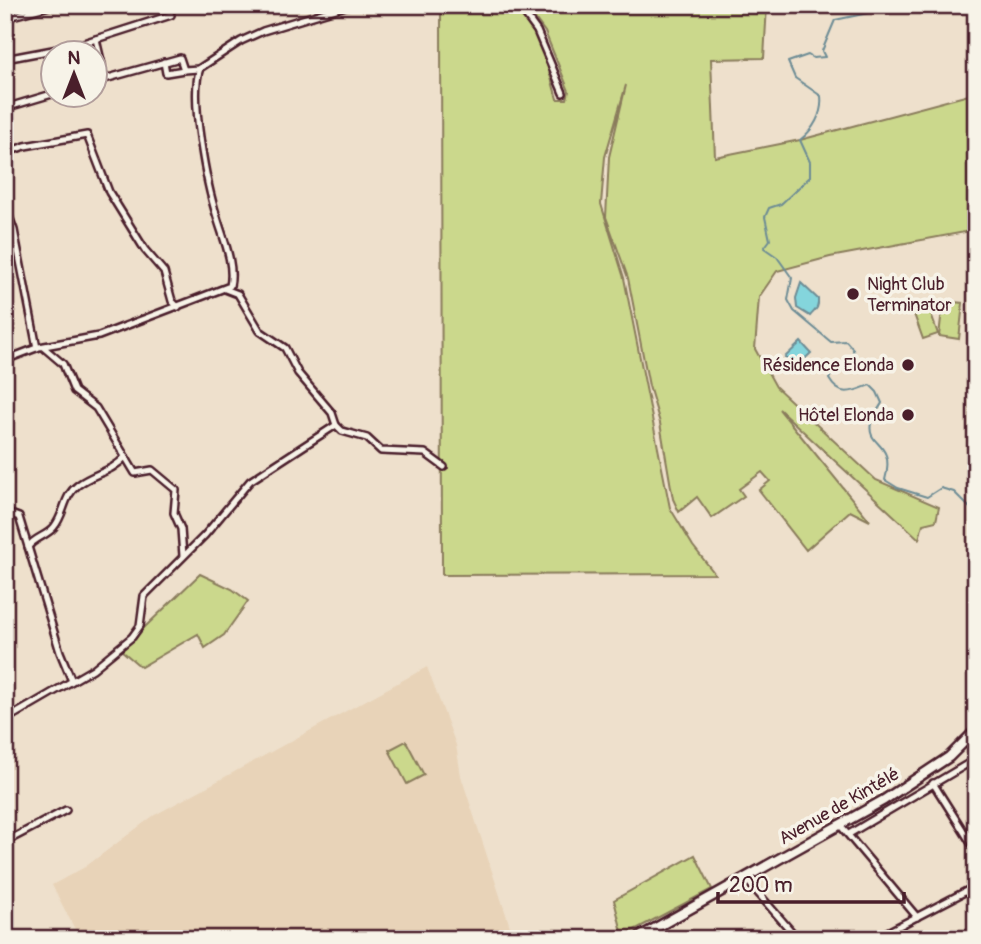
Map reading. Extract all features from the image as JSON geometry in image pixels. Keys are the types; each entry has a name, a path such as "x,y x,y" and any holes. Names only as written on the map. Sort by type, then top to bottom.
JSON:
{"main road":[{"name":"Avenue de Kintélé","path":"636,939 939,764 976,730"}],"street":[{"path":"5,18 53,5"},
{"path":"164,62 166,73 199,69 241,41 263,31 349,5"},
{"path":"517,5 537,31 563,93"},
{"path":"99,38 171,15"},
{"path":"5,59 38,52"},
{"path":"108,78 180,58 184,70"},
{"path":"5,360 40,348 99,336 225,289 232,284 230,262 207,183 194,94 199,69"},
{"path":"5,108 38,98"},
{"path":"5,153 25,146 87,135 109,192 145,250 164,272 172,300 178,307"},
{"path":"5,205 15,237 40,348 63,364 74,391 91,402 135,474 152,470 176,490 174,513 181,529 183,556"},
{"path":"5,238 15,237"},
{"path":"225,289 239,294 260,331 285,348 298,373 332,413 336,425 342,431 367,438 381,451 425,453 444,467"},
{"path":"5,720 93,669 132,636 140,626 144,596 250,481 336,425"},
{"path":"28,547 40,535 54,527 70,492 80,483 115,468 125,457"},
{"path":"5,512 19,517 60,652 72,681"},
{"path":"22,526 40,535"},
{"path":"849,834 933,783 970,763 976,764"},
{"path":"933,783 976,850"},
{"path":"5,842 66,810"},
{"path":"839,824 917,917"},
{"path":"745,878 798,939"},
{"path":"874,939 976,886"}],"shaded area":[{"path":"427,667 456,745 461,776 514,939 80,939 52,885 85,867 153,816"}],"green space":[{"path":"441,5 468,13 506,7 519,13 541,47 557,99 567,99 569,91 545,32 525,5 767,5 764,58 711,59 715,157 800,140 976,93 976,230 830,257 777,271 759,297 755,349 776,387 876,480 939,507 936,521 923,524 919,539 779,409 870,521 850,511 806,550 759,490 770,481 762,472 739,489 744,496 712,518 697,497 679,512 673,499 660,423 649,386 628,278 606,217 609,157 626,85 605,157 601,204 624,278 670,508 693,546 715,574 442,575"},
{"path":"943,301 963,303 959,339 939,336"},
{"path":"929,309 938,334 923,339 914,314"},
{"path":"200,574 232,589 248,601 224,635 205,648 198,634 141,667 121,650"},
{"path":"406,741 424,775 407,784 389,750"},
{"path":"695,855 712,889 623,936 614,900"}],"water":[{"path":"801,283 818,299 817,307 810,316 797,308 796,298"},
{"path":"801,342 811,353 795,368 785,357"}],"waterway":[{"path":"863,5 868,13 835,20 822,51 825,57 813,58 808,55 788,62 795,78 821,96 820,109 813,126 800,140 810,162 810,177 781,204 769,208 765,217 770,240 764,248 777,257 792,278 788,300 794,311 831,342 846,341 853,349 855,364 833,371 829,379 833,385 847,392 870,385 877,392 882,403 872,421 871,431 887,458 885,480 898,488 927,497 941,488 954,492 972,510 976,509"}],"place":[{"name":"Night Club Terminator","path":"853,294"},
{"name":"Résidence Elonda","path":"908,365"},
{"name":"Hôtel Elonda","path":"908,415"}]}
